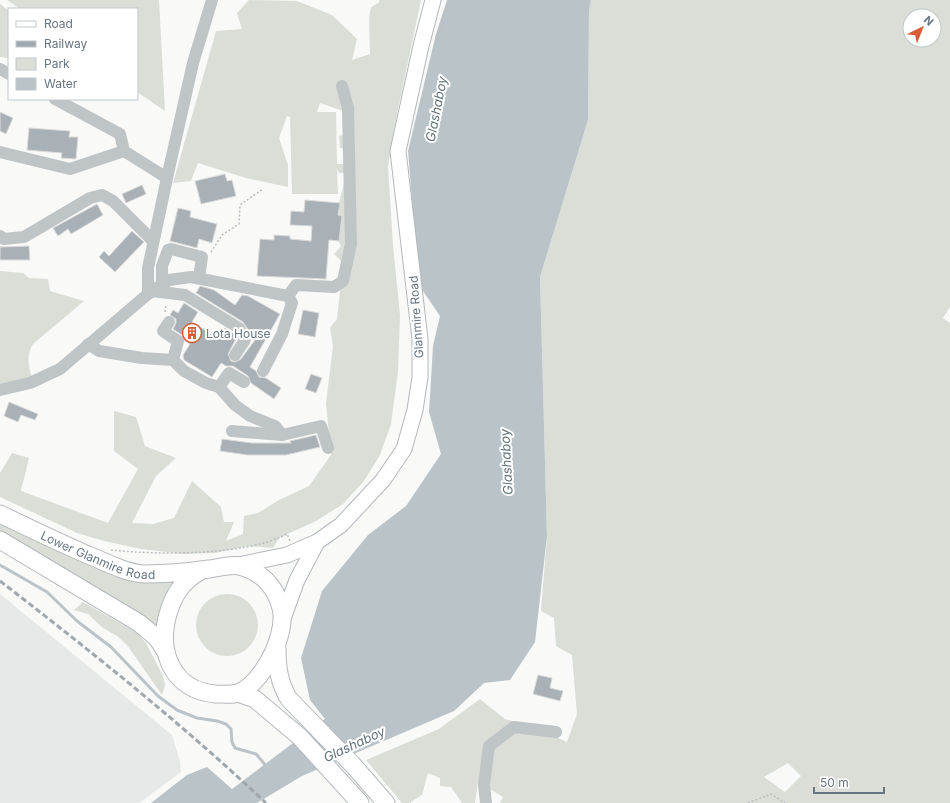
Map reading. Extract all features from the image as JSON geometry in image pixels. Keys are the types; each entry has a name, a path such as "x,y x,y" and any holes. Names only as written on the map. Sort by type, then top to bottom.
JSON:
{"highway":[{"name":"Lower Glanmire Road","path":"0,514 123,570 144,574 202,570"},
{"path":"0,540 139,623 157,638 166,652 176,674 183,681 204,693 238,693 258,701 300,737 333,771 360,803"},
{"path":"166,652 163,640 171,604 179,589 189,577 202,570 238,565 255,572 269,582 279,598 282,612 281,624 277,642 264,669 253,682 238,693"},
{"path":"277,642 278,669 286,694 295,706 352,764 386,803"}],"main road":[{"name":"Glanmire Road","path":"238,565 278,558 317,542 341,525 383,480 404,449 415,410 420,377 420,339 398,151 421,46 433,0"},
{"path":"281,624 287,612 297,580 317,542"}],"lane":[{"path":"150,293 148,268 153,242 193,63 212,0"},
{"path":"288,296 296,285 334,287 343,281 351,244 348,108 342,86"},
{"path":"57,100 120,134 124,151 167,178"},
{"path":"0,153 70,169 124,151"},
{"path":"0,236 4,238 24,237 90,198 102,195 113,201 153,242"},
{"path":"164,288 162,266 168,250 202,257 199,278"},
{"path":"0,390 30,383 60,369 150,293 164,288 175,278 199,278 288,296 292,303 284,328 262,371"},
{"path":"164,288 185,295 239,328 245,340 235,355"},
{"path":"169,322 163,331 178,341 173,360"},
{"path":"88,344 99,351 142,358 173,360 184,371 206,383 219,387 235,404 250,416 275,426 282,434"},
{"path":"219,387 229,372 244,382"},
{"path":"232,431 282,434 321,426 328,448"},
{"path":"486,803 484,785 489,746 514,727 556,732"}],"path":[{"path":"435,44 449,0"},
{"path":"202,257 214,250 222,235 239,224 240,205 263,189"},
{"path":"164,288 164,319 169,322"},
{"path":"105,549 166,554 219,550 271,542 287,534 293,547"},
{"path":"748,803 771,794 786,803"}],"shaded area":[{"path":"0,594 172,735 180,761 181,772 139,803 0,803"}],"green space":[{"path":"7,0 159,0 165,111 138,93 138,8 19,8"},
{"path":"249,0 297,1 332,15 357,39 352,60 370,54 370,11 375,4 379,3 379,0 421,0 396,119 388,166 393,245 400,315 398,372 391,424 380,455 364,481 343,504 316,521 279,538 273,548 248,546 215,553 184,554 141,549 104,541 77,533 0,497 0,473 12,453 29,458 21,491 108,523 138,469 114,451 114,411 136,417 145,446 176,458 156,476 132,523 153,524 174,518 192,481 221,507 224,522 234,522 226,541 243,534 244,516 258,513 279,500 309,486 331,455 326,403 333,346 330,328 337,319 343,263 334,254 341,246 334,234 341,230 338,206 347,173 339,173 337,168 338,194 292,194 290,117 287,116 279,138 288,165 288,187 246,178 198,163 191,181 173,183 216,31 242,29 237,13","holes":["320,103 343,111 348,134 339,136 340,148 351,150 347,164 337,164 336,112 317,112"]},
{"path":"591,0 950,0 950,307 943,318 950,323 950,803 500,803 503,797 478,782 475,803 462,803 451,787 440,786 440,778 428,773 422,795 411,803 402,803 366,760 439,729 480,699 505,719 534,727 567,742 577,714 572,655 556,646 554,618 541,611 547,536 540,277 588,120 589,12","holes":["788,763 801,776 785,792 764,777"]},
{"path":"0,4 8,10 8,58 0,57"},
{"path":"0,271 23,273 29,278 48,279 50,291 84,301 33,344 29,352 28,360 32,378 0,384"},
{"path":"0,521 177,580 166,598 161,610 156,631 0,534"},
{"path":"227,594 239,596 249,603 256,613 258,625 256,637 249,647 239,654 227,656 215,654 205,647 198,637 196,625 198,613 205,603 215,596"},
{"path":"83,602 137,633 146,643 163,676 165,685 162,695 127,645 117,636 103,628 88,614 74,610"}],"water":[{"name":"Glashaboy","path":"447,0 591,0 589,12 588,120 540,277 547,536 535,642 510,680 484,683 454,711 302,776 257,803 151,803 187,775 207,767 232,789 325,719 310,700 301,658 322,591 368,535 406,506 441,454 429,412 433,346 440,316 419,285 408,151 436,34"}],"building":[{"path":"0,112 13,118 6,134 0,131"},
{"path":"29,128 70,131 69,137 78,137 76,159 61,158 62,153 27,150"},
{"path":"225,174 227,181 232,180 236,196 201,204 195,181"},
{"path":"142,185 146,194 126,203 122,194"},
{"path":"305,200 340,203 338,215 342,216 339,241 329,240 326,279 257,276 260,239 274,240 274,235 290,236 290,239 311,241 312,226 290,225 291,211 304,212"},
{"path":"97,204 103,215 71,234 68,229 58,236 53,228"},
{"path":"178,208 191,211 190,217 217,224 212,243 199,239 197,248 170,241"},
{"path":"132,231 144,242 115,272 99,257 104,251 109,256"},
{"path":"29,246 30,260 0,260 0,247"},
{"name":"Lota House","path":"200,286 214,290 235,305 242,295 248,296 280,314 250,367 256,371 259,377 266,378 281,388 274,399 251,383 248,376 233,366 226,366 221,363 212,377 184,360 183,355 190,344 185,341 182,335 173,329 176,319 170,315 173,310 178,313 184,303 198,312 192,322 218,338 224,328 233,333 236,339 228,354 231,361 235,362 241,359 255,340 243,322 196,293"},
{"path":"303,310 319,313 315,337 298,334"},
{"path":"311,374 322,378 316,393 305,389"},
{"path":"9,402 38,414 35,420 21,415 18,422 4,416"},
{"path":"316,435 320,447 286,455 247,455 220,451 222,439 252,443 291,443 290,441"},
{"path":"538,675 552,678 550,688 563,691 560,701 533,694"}],"waterway":[{"path":"0,565 47,592 77,621 111,647 158,696 177,710 197,718 226,724 231,729 232,742 235,748 256,754 268,768"}],"railway":[{"path":"0,581 136,689 202,745 266,803"}],"place":[{"name":"Lota House","path":"192,333"}]}
